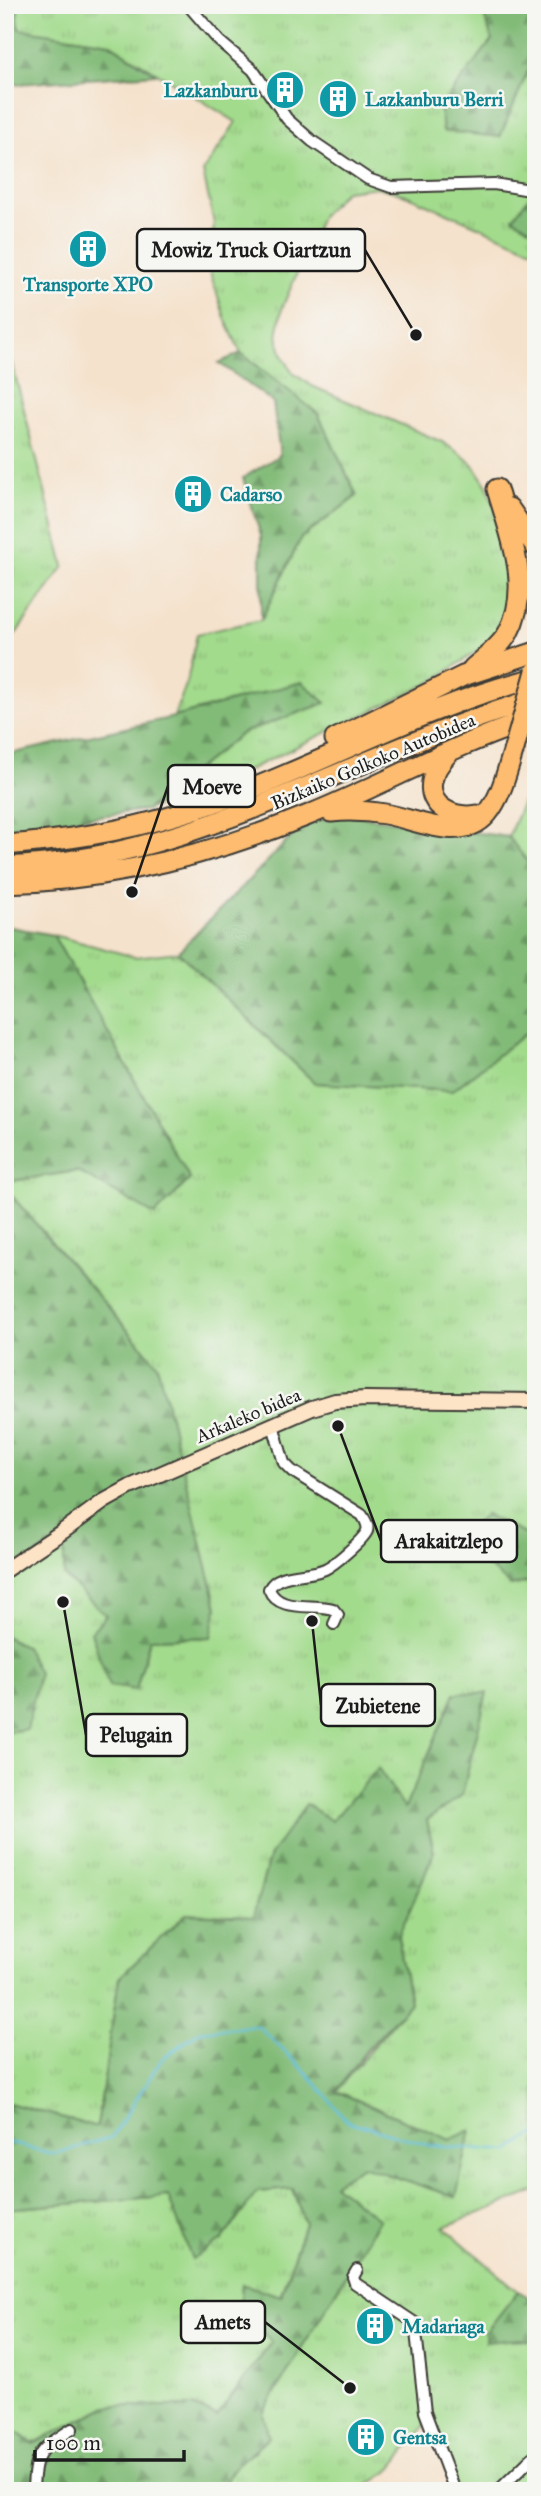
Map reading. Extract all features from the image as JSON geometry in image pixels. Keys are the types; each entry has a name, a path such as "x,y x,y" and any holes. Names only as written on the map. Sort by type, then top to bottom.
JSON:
{"highway":[{"path":"463,676 508,634 520,594 518,569 497,489 536,547"},
{"path":"254,787 267,772 463,676 536,652"},
{"path":"304,817 354,810 398,816 450,829 476,823 491,808 499,794 536,671"},
{"name":"Bizkaiko Golkoko Autobidea","path":"5,845 78,837 173,816 254,787 432,712 486,692 536,678"},
{"name":"Bizkaiko Golkoko Autobidea","path":"5,867 92,857 197,831 292,795 427,736 536,699"},
{"path":"5,883 35,882 127,870 219,847 304,817 450,750 536,718"},
{"path":"450,750 432,780 432,792 437,802 444,811 464,818 491,808"}],"street":[{"path":"188,5 219,41 253,70 288,118 312,141 368,179 391,187 494,184 536,191"},
{"name":"Arkaleko bidea","path":"5,1570 130,1487 312,1408 335,1401 365,1399 536,1401"},
{"path":"273,1425 284,1463 292,1471 362,1515 367,1522 367,1531 327,1569 280,1579 272,1583 269,1589 272,1596 286,1604 333,1609 338,1615 334,1624"},
{"path":"357,2270 353,2277 355,2283 415,2323 425,2412 456,2491"},
{"path":"33,2491 33,2466 36,2458 50,2444 72,2429"},
{"path":"498,2491 536,2454"}],"green space":[{"path":"5,5 17,5 19,29 109,43 156,74 5,83"},
{"path":"17,5 481,5 492,40 440,108 443,130 499,137 536,52 536,188 514,218 536,232 536,251 403,194 377,187 345,191 322,215 282,308 277,336 283,356 293,373 312,386 442,442 473,465 487,486 509,551 510,609 495,639 430,683 248,770 146,810 242,733 325,703 301,682 174,717 187,682 197,634 261,620 301,538 357,496 318,414 241,353 226,321 210,272 214,223 203,172 236,122 109,43 18,29"},
{"path":"481,5 536,5 536,52 500,137 443,131 440,108 492,40"},
{"path":"536,188 536,232 513,218"},
{"path":"5,336 64,566 5,649 5,618 9,614 14,553 5,520"},
{"path":"241,353 318,414 357,496 301,538 261,620 261,536 243,478 280,455 273,402 219,363"},
{"path":"302,682 326,703 242,733 146,810 5,828 5,755 174,717"},
{"path":"536,771 536,872 508,837"},
{"path":"350,815 508,837 536,872 536,1025 452,1091 315,1083 178,952 305,823"},
{"path":"5,926 53,935 190,1179 155,1215 77,1171 5,1182"},
{"path":"53,935 135,957 178,952 315,1083 452,1091 536,1025 536,1540 486,1515 511,1586 536,1580 536,2191 444,2227 518,2291 485,2333 485,2342 519,2339 536,2342 536,2491 458,2491 428,2423 388,2472 359,2491 223,2489 236,2463 256,2451 263,2413 379,2220 333,2185 362,2166 455,2197 450,2140 336,2091 410,2003 398,1937 434,1853 427,1820 462,1795 455,1694 405,1808 332,1822 270,1855 253,1918 186,1914 119,1978 97,2127 5,2102 5,1732 27,1729 25,1647 5,1636 5,1575 64,1535 64,1576 106,1615 136,1689 150,1639 210,1637 157,1364 5,1188 5,1182 77,1171 155,1214 190,1179"},
{"path":"5,1188 157,1364 217,1607 211,1637 150,1639 136,1690 109,1686 91,1632 106,1615 64,1576 64,1536 5,1576 5,1525 9,1522 5,1508"},
{"path":"486,1515 536,1540 536,1580 511,1586 456,1538"},
{"path":"5,1636 25,1647 39,1673 27,1729 5,1732"},
{"path":"455,1693 487,1693 462,1795 427,1820 434,1853 398,1937 410,2003 366,2051 336,2091 450,2140 471,2130 456,2197 362,2166 334,2184 379,2219 263,2413 269,2437 236,2466 223,2491 5,2491 5,2424 33,2444 108,2406 192,2406 217,2416 272,2342 240,2308 242,2284 281,2296 305,2223 292,2189 257,2192 222,2240 192,2259 168,2196 5,2209 5,2102 97,2127 119,1978 186,1914 253,1917 270,1855 306,1804 332,1821 378,1768 405,1808"},
{"path":"292,2189 305,2223 280,2296 242,2284 240,2308 273,2341 217,2416 192,2406 108,2406 33,2444 5,2424 5,2209 168,2196 222,2240 257,2192"},
{"path":"518,2291 536,2301 536,2342 519,2339 485,2342 485,2333"}],"waterway":[{"path":"5,2142 54,2154 112,2137 161,2060 200,2031 258,2026 308,2074 347,2121 432,2146 510,2151 536,2133"}],"place":[{"name":"Lazkanburu","path":"285,90"},
{"name":"Lazkanburu Berri","path":"338,99"},
{"name":"Transporte XPO","path":"88,249"},
{"name":"Mowiz Truck Oiartzun","path":"416,335"},
{"name":"Cadarso","path":"193,494"},
{"name":"Moeve","path":"132,892"},
{"name":"Arakaitzlepo","path":"338,1426"},
{"name":"Pelugain","path":"63,1602"},
{"name":"Zubietene","path":"312,1621"},
{"name":"Madariaga","path":"375,2326"},
{"name":"Amets","path":"350,2388"},
{"name":"Gentsa","path":"366,2437"}]}
